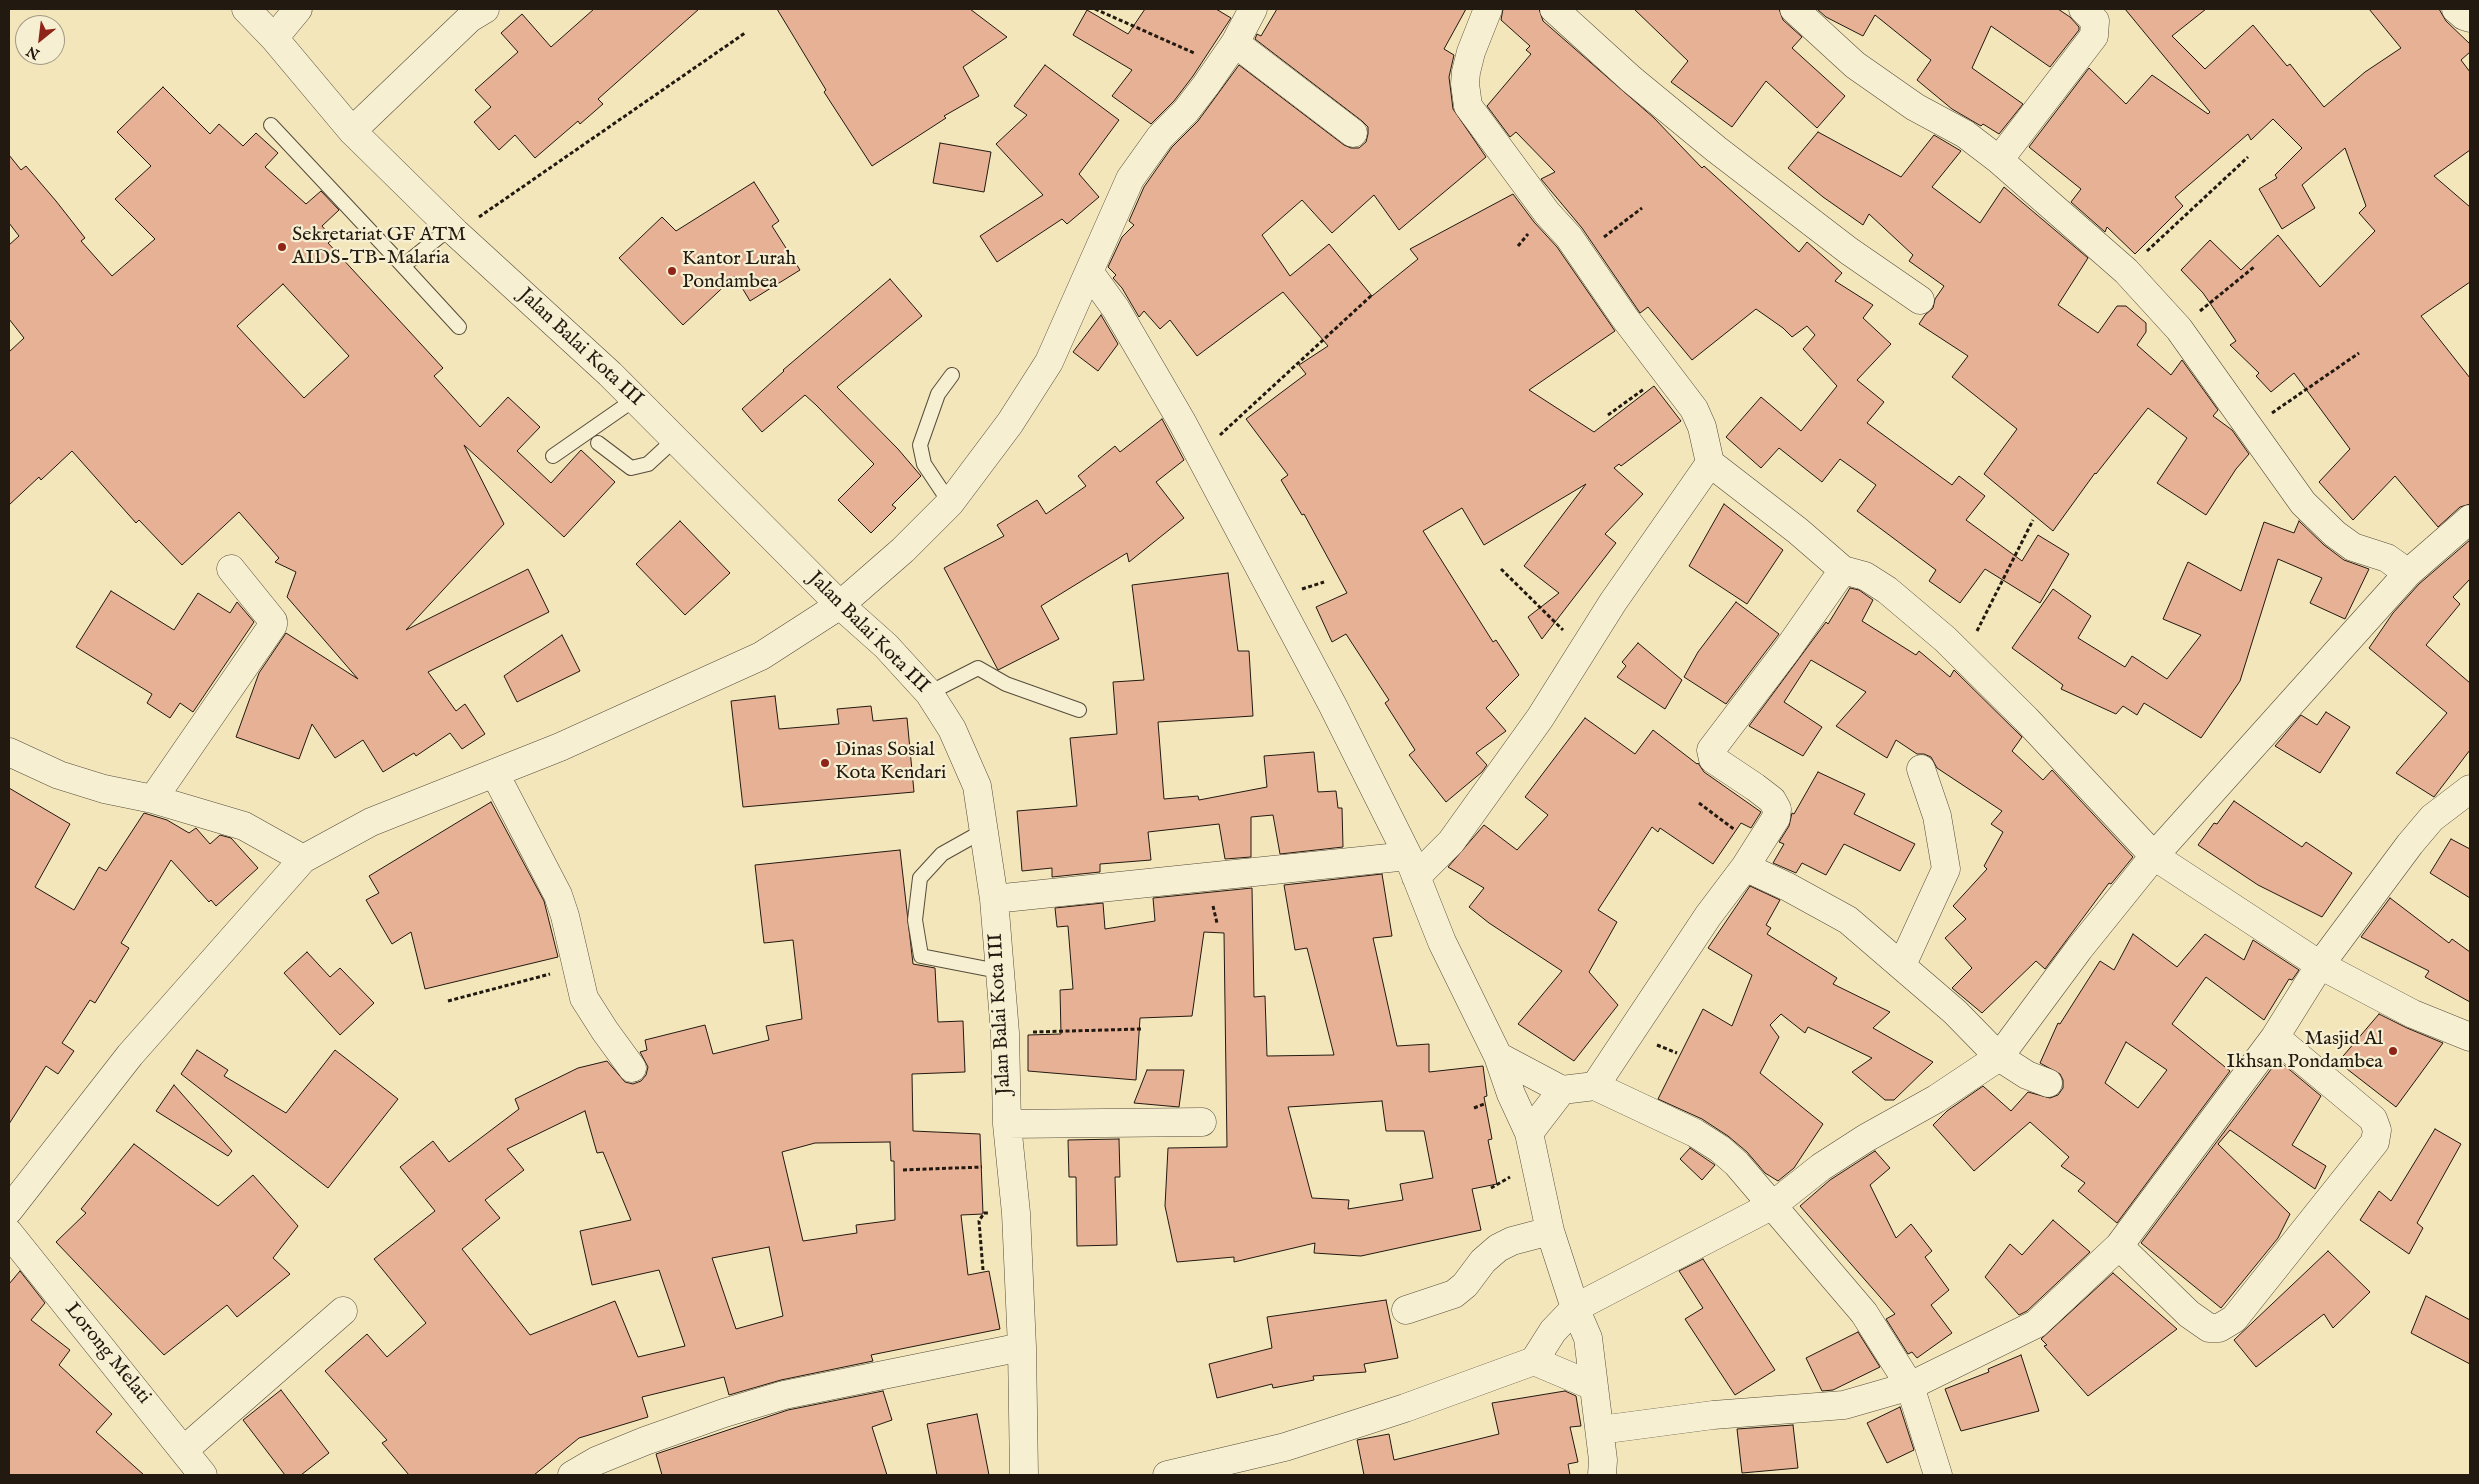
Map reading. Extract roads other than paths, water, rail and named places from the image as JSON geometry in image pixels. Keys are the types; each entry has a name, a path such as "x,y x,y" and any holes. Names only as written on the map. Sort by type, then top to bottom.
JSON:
{"street":[{"name":"Jalan Balai Kota III","path":"246,9 274,38 352,131 453,230 635,399 840,605 886,646 929,693 952,730 977,786 994,899 998,971 1005,1033 1007,1124 1016,1213 1022,1347 1024,1475"},
{"path":"274,38 298,9"},
{"path":"352,131 470,18 485,9"},
{"path":"9,1210 130,1055 303,859 371,822 495,774 761,656 840,605 903,550 950,503 1010,422 1049,362 1090,274 1130,179 1160,137 1186,112 1228,53 1253,9"},
{"path":"1488,9 1471,52 1466,72 1465,84 1468,106 1547,213 1582,254 1624,317 1694,409 1702,427 1710,464 1798,531 1843,570 1865,576 1887,590 1963,658 2026,719 2154,856 2320,965 2413,1014 2470,1037"},
{"path":"1554,9 1631,79 1716,149 1849,251 1920,300"},
{"path":"1794,9 1855,65 1915,106 1965,134 1999,160 2126,271 2178,329 2303,503 2335,534 2353,547 2387,558 2408,573"},
{"path":"1999,160 2094,36 2095,21 2083,9"},
{"path":"2456,9 2464,16 2470,18"},
{"path":"1228,53 1353,133"},
{"path":"1090,274 1116,309 1199,454 1333,706 1412,867 1442,942 1498,1056 1511,1094 1529,1133 1550,1231 1575,1308 1588,1338 1600,1430 1602,1475"},
{"path":"994,899 1412,867 1451,842 1540,718 1613,602 1710,464"},
{"path":"1167,1475 1285,1447 1534,1362 1553,1331 1575,1308 1773,1205 1821,1167 1866,1138 1936,1099 1999,1057 2079,949 2154,856 2408,573 2470,519"},
{"path":"153,799 273,625 273,622 231,569"},
{"path":"1595,1086 1708,916 1751,857 1776,818 1777,809 1772,800 1756,787 1713,759 1711,750 1843,570"},
{"path":"9,752 59,775 104,789 153,799 244,826 303,859"},
{"path":"1902,964 1946,869 1937,816 1921,769"},
{"path":"495,774 558,895 565,916 584,998 591,1012 632,1068"},
{"path":"1600,1430 1713,1415 1844,1405 1910,1386 2036,1324 2119,1246 2275,1037 2320,965 2416,837 2432,818 2470,789"},
{"path":"1751,857 1788,887 1848,920 1902,964 1956,1012 1999,1057 2027,1075 2048,1083"},
{"path":"2119,1246 2189,1314 2209,1328 2219,1328 2234,1319 2375,1142 2378,1130 2373,1119 2275,1037"},
{"path":"1498,1056 1562,1090 1595,1086 1686,1129 1720,1149 1738,1164 1864,1313 1910,1386 1938,1475"},
{"path":"1529,1133 1562,1090"},
{"path":"1007,1124 1202,1122"},
{"path":"1406,1310 1454,1294 1465,1285 1483,1261 1498,1248 1512,1241 1550,1231"},
{"name":"Lorong Melati","path":"9,1233 203,1475"},
{"path":"184,1450 343,1311"},
{"path":"572,1475 596,1462 645,1441 724,1413 784,1396 1022,1347"},
{"path":"1534,1362 1593,1386"}],"lane":[{"path":"271,125 459,327"},
{"path":"403,266 453,230"},
{"path":"950,503 924,464 920,445 938,394 952,375"},
{"path":"552,456 635,399"},
{"path":"598,443 631,468 648,464 674,440"},
{"path":"929,693 978,668 1006,684 1079,710"},
{"path":"984,831 942,854 920,878 915,920 921,956 998,971"}],"place":[{"name":"Sekretariat GF ATM AIDS-TB-Malaria","path":"282,247"},
{"name":"Kantor Lurah Pondambea","path":"672,271"},
{"name":"Dinas Sosial Kota Kendari","path":"825,763"},
{"name":"Masjid Al Ikhsan Pondambea","path":"2393,1051"}]}
